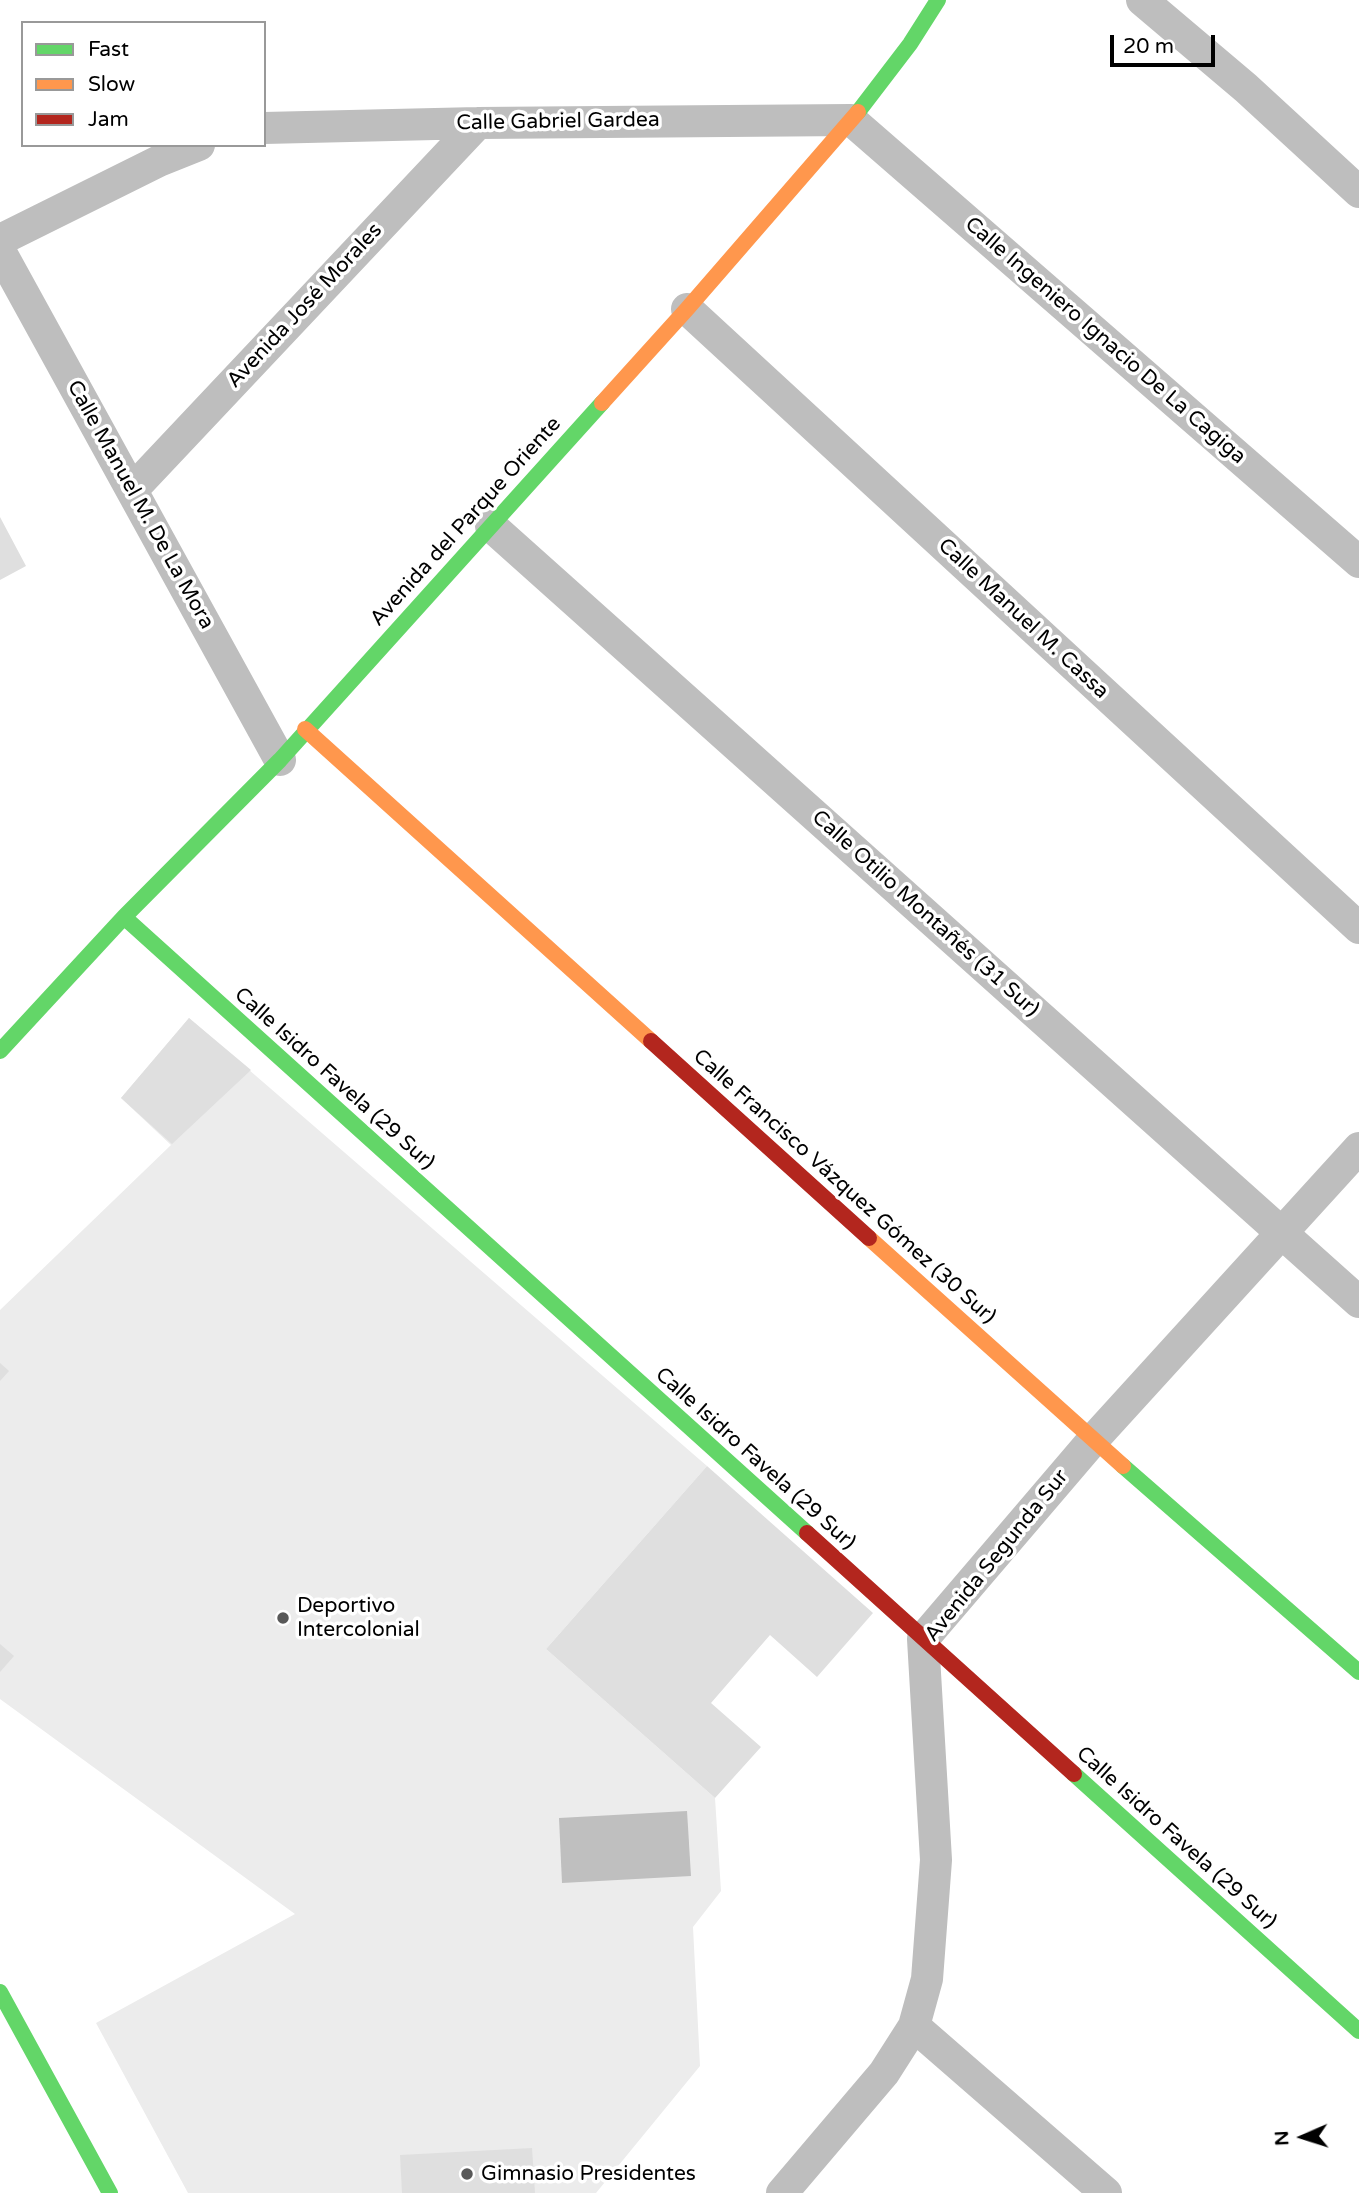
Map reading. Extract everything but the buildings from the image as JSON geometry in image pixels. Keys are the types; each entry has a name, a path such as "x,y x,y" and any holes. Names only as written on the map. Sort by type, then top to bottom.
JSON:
{"street":[{"name":"Avenida del Parque Oriente","path":"0,1051 124,917 279,760 687,309 851,120 910,44 938,0"},
{"path":"1142,0 1246,88 1359,191"},
{"name":"Calle Gabriel Gardea","path":"266,128 851,120"},
{"name":"Calle Ingeniero Ignacio De La Cagiga","path":"851,120 1359,562"},
{"name":"Avenida José Morales","path":"133,489 478,123"},
{"path":"0,240 159,161 194,147"},
{"name":"Calle Manuel M. De La Mora","path":"0,251 133,489 279,760"},
{"name":"Calle Manuel M. Cassa","path":"687,309 1359,928"},
{"name":"Calle Otilio Montañés (31 Sur)","path":"491,526 1359,1302"},
{"name":"Calle Francisco Vázquez Gómez (30 Sur)","path":"306,729 1093,1440 1359,1672"},
{"name":"Calle Isidro Favela (29 Sur)","path":"124,917 1359,2031"},
{"name":"Avenida Segunda Sur","path":"782,2193 884,2073 914,2026 927,1979 936,1860 923,1639 1093,1440 1359,1149"},
{"path":"0,1992 110,2193"},
{"path":"914,2026 1106,2193"}],"shaded area":[{"name":"Deportivo Intercolonial","path":"189,1018 707,1466 546,1649 715,1798 721,1891 693,1927 700,2066 596,2193 188,2193 96,2023 295,1914 0,1699 0,1310 171,1145 121,1098"},
{"path":"687,1811 691,1876 562,1883 559,1818"}],"traffic: fast":[{"path":"858,112 910,44 938,0"},
{"path":"0,1051 124,917 280,760 602,403"},
{"path":"124,917 807,1533"},
{"path":"1123,1466 1359,1672"},
{"path":"1074,1774 1359,2031"},
{"path":"0,1992 110,2193"}],"traffic: slow":[{"path":"602,403 858,112"},
{"path":"305,729 651,1041"},
{"path":"869,1238 1123,1466"}],"traffic: jam":[{"path":"651,1041 869,1238"},
{"path":"807,1533 1074,1774"}],"place":[{"name":"Deportivo Intercolonial","path":"283,1618"},
{"name":"Gimnasio Presidentes","path":"467,2174"}]}
